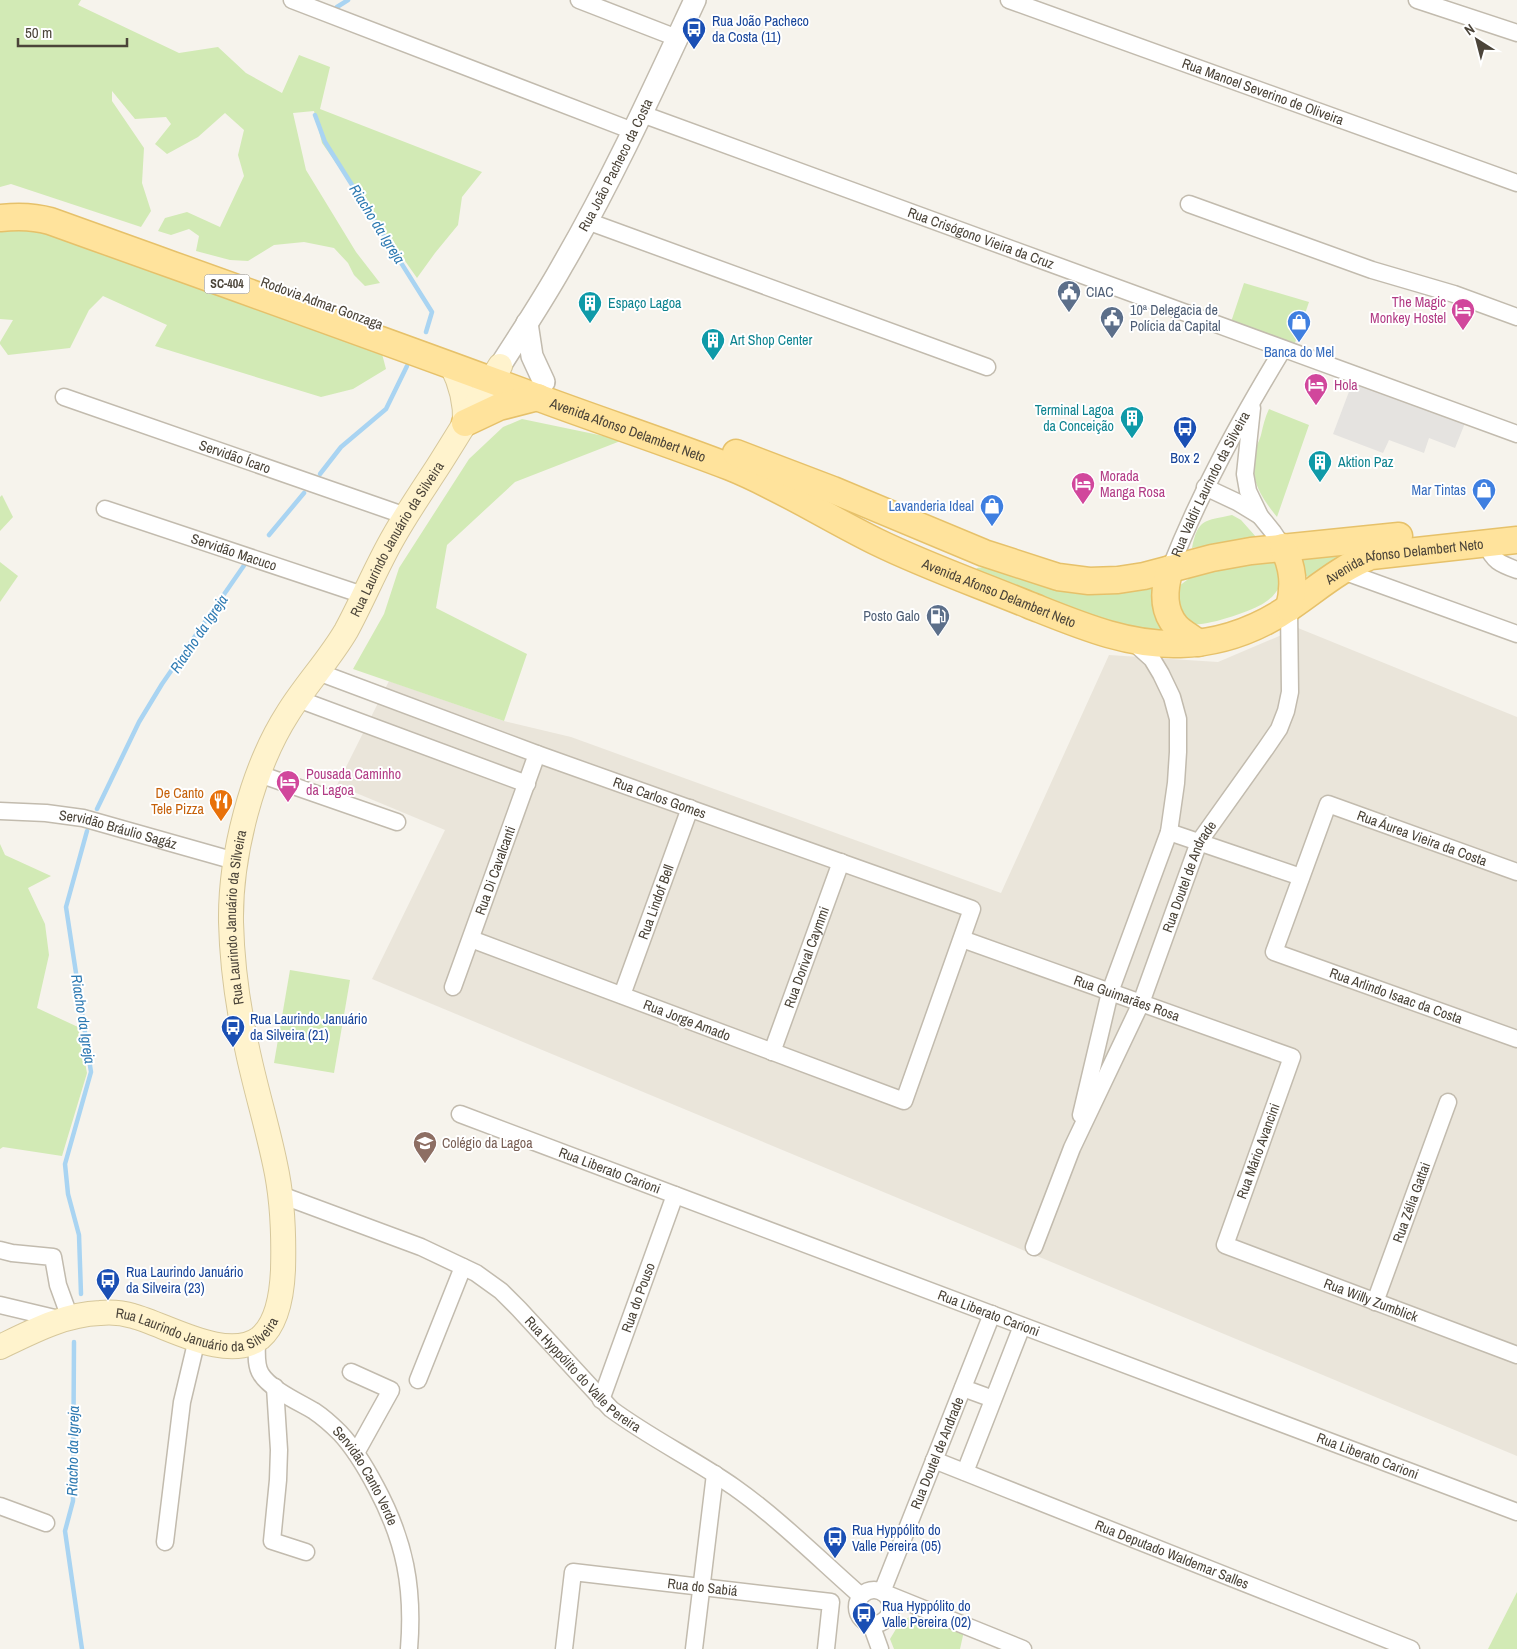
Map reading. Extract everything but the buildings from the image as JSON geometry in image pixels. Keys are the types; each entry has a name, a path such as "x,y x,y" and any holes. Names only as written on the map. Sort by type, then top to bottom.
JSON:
{"main road":[{"name":"Rodovia Admar Gonzaga","path":"0,214 32,206 43,206 66,211 496,373"},
{"name":"Rodovia Admar Gonzaga","path":"0,218 38,217 452,366 496,373"},
{"path":"452,366 464,394 465,422 499,407 519,401 541,390"},
{"name":"Avenida Afonso Delambert Neto","path":"496,373 730,467 879,543 1045,611 1147,644 1198,643 1250,629 1289,608 1340,570 1356,561 1379,554 1517,540"},
{"name":"Rua Laurindo Januário da Silveira","path":"0,1347 67,1319 100,1312 133,1316 198,1339 229,1347 257,1340 267,1331 274,1318 280,1299 284,1247 281,1195 270,1141 250,1064 238,1001 231,924 235,861 248,808 259,774 278,731 346,630 384,554 406,516 496,373"},
{"name":"Avenida Afonso Delambert Neto","path":"541,390 798,476 984,553 1058,577 1089,581 1118,580 1170,570 1231,554 1283,547 1517,525"},
{"path":"879,543 907,522"},
{"path":"1283,547 1290,564 1294,583 1289,608"},
{"path":"1170,570 1165,591 1168,613 1176,626 1198,643"}],"street":[{"name":"Rua Crisógono Vieira da Cruz","path":"292,0 1283,349 1517,434"},
{"path":"579,0 677,38"},
{"name":"Rua João Pacheco da Costa","path":"496,373 562,266 587,221 638,123 695,0"},
{"name":"Rua Manoel Severino de Oliveira","path":"1009,0 1517,183"},
{"path":"1417,0 1517,33"},
{"path":"1189,204 1372,270 1454,294 1517,317"},
{"path":"587,221 987,367"},
{"path":"527,323 532,356 541,390"},
{"name":"Rua Valdir Laurindo da Silveira","path":"1170,570 1206,487 1252,401 1283,349"},
{"name":"Servidão Ícaro","path":"64,397 406,516"},
{"name":"Rua Valdir Laurindo da Silveira","path":"1252,401 1245,474 1248,491 1260,516 1283,547"},
{"path":"1206,487 1260,516"},
{"name":"Servidão Macuco","path":"105,509 363,596"},
{"path":"1486,544 1491,555 1497,561 1517,570"},
{"path":"1340,570 1517,634"},
{"name":"Rua Doutel de Andrade","path":"1034,1247 1072,1148 1141,1003 1199,842 1266,748 1286,711 1290,692 1289,608"},
{"name":"Rua Doutel de Andrade","path":"1072,1148 1110,992 1170,832 1178,752 1178,719 1172,697 1161,674 1152,659 1131,640"},
{"name":"Rua Carlos Gomes","path":"318,672 538,754 972,909 962,939"},
{"path":"298,699 527,784"},
{"name":"Rua Di Cavalcanti","path":"453,987 538,754"},
{"path":"259,774 397,822"},
{"name":"Rua Áurea Vieira da Costa","path":"1301,877 1328,804 1517,872"},
{"name":"Rua Lindof Bell","path":"622,995 690,808"},
{"name":"Servidão Bráulio Sagáz","path":"0,811 46,813 83,818 235,861"},
{"path":"1170,832 1301,877"},
{"name":"Rua Dorival Caymmi","path":"772,1052 841,862"},
{"name":"Rua Arlindo Isaac da Costa","path":"1301,877 1274,952 1517,1038"},
{"name":"Rua Jorge Amado","path":"471,939 904,1101 962,939"},
{"name":"Rua Guimarães Rosa","path":"962,939 1292,1057"},
{"name":"Rua Mário Avancini","path":"1225,1245 1292,1057"},
{"name":"Rua Zélia Gattai","path":"1375,1302 1448,1102"},
{"name":"Rua Liberato Carioni","path":"460,1114 1517,1512"},
{"name":"Rua Hyppólito do Valle Pereira","path":"281,1195 421,1247 476,1273 501,1291 519,1309 601,1400 626,1420 715,1474 752,1500 861,1596"},
{"name":"Rua do Pouso","path":"601,1400 675,1195"},
{"name":"Rua Willy Zumblick","path":"1225,1245 1517,1356"},
{"path":"0,1250 12,1253 53,1256 67,1319 0,1305"},
{"path":"418,1380 463,1267"},
{"name":"Rua Doutel de Andrade","path":"882,1592 992,1314"},
{"path":"964,1472 1022,1326"},
{"path":"165,1542 182,1402 198,1339"},
{"name":"Servidão Canto Verde","path":"257,1340 260,1374 275,1387 324,1419 341,1434 356,1454 388,1508 396,1527 408,1575 411,1607 409,1649"},
{"path":"351,1372 391,1390 356,1454"},
{"path":"275,1387 280,1450 272,1540 306,1552"},
{"path":"963,1388 994,1399"},
{"name":"Rua Deputado Waldemar Salles","path":"934,1460 1411,1649"},
{"path":"694,1649 715,1474"},
{"path":"0,1506 46,1523"},
{"name":"Rua do Sabiá","path":"564,1649 573,1572 831,1602 826,1649"},
{"path":"882,1592 889,1600 890,1612 888,1617 878,1624 864,1622 859,1616 858,1602 861,1596 875,1590 882,1592 1022,1649"},
{"path":"872,1624 880,1649"}],"shaded area":[{"path":"1353,381 1465,423 1455,448 1429,438 1424,453 1389,440 1383,453 1333,434"},
{"path":"1298,628 1517,717 1517,1456 372,979 445,830 337,785 389,681 504,721 571,737 1001,893 1109,655 1218,662"}],"green space":[{"path":"0,0 81,0 78,5 179,53 218,47 246,73 282,93 299,55 330,67 320,109 482,172 462,197 458,225 417,278 322,143 314,111 293,113 306,170 356,252 380,283 365,286 354,275 348,263 334,248 304,242 274,245 248,261 230,260 196,251 199,236 189,229 171,235 158,231 165,218 187,212 220,227 244,176 238,155 244,130 225,113 198,137 167,154 155,144 171,124 166,117 135,119 112,91 112,101 144,148 142,183 151,211 141,227 11,184 0,187"},
{"path":"37,225 381,350 386,369 353,389 321,397 155,346 167,325 103,296 89,310 70,348 8,355 0,344 13,320 0,319 0,227"},
{"path":"1244,283 1309,302 1295,343 1231,322"},
{"path":"1269,409 1309,425 1277,517 1259,489 1253,465 1254,454"},
{"path":"522,419 623,440 515,482 447,545 436,608 527,654 504,721 353,669 384,614 399,568 469,459 503,427"},
{"path":"2,495 13,517 0,531 0,497"},
{"path":"1232,515 1241,520 1257,538 1192,548 1197,531 1204,522"},
{"path":"1368,544 1308,577 1304,575 1297,551"},
{"path":"1278,558 1280,586 1271,598 1258,606 1228,618 1198,624 1192,624 1184,620 1176,612 1179,586 1195,574"},
{"path":"0,562 18,576 0,602"},
{"path":"984,567 1032,582 1153,585 1165,632 1161,634 1101,622 975,571 977,568"},
{"path":"0,844 5,855 51,876 28,888 45,924 49,955 37,1008 78,1027 87,1073 62,1156 3,1147 0,1149"},
{"path":"290,970 350,980 334,1073 274,1063"},
{"path":"1517,1592 1517,1649 1488,1649"},
{"path":"915,1613 964,1631 960,1649 894,1649 890,1639 899,1624"}],"waterway":[{"name":"Riacho da Igreja","path":"337,7 348,0"},
{"name":"Riacho da Igreja","path":"315,115 325,142 432,312 426,332"},
{"name":"Riacho da Igreja","path":"320,474 341,447 386,409 407,366"},
{"name":"Riacho da Igreja","path":"269,535 304,493"},
{"name":"Riacho da Igreja","path":"97,809 139,722 162,684 245,564"},
{"name":"Riacho da Igreja","path":"81,1294 79,1235 68,1194 65,1164 91,1072 66,907 87,831"},
{"name":"Riacho da Igreja","path":"74,1342 73,1501 65,1531 82,1649"}],"place":[{"name":"Rua João Pacheco da Costa (11)","path":"694,50"},
{"name":"CIAC","path":"1069,313"},
{"name":"Espaço Lagoa","path":"590,324"},
{"name":"The Magic Monkey Hostel","path":"1463,331"},
{"name":"10ª Delegacia de Polícia da Capital","path":"1112,339"},
{"name":"Banca do Mel","path":"1299,343"},
{"name":"Art Shop Center","path":"713,361"},
{"name":"Hola","path":"1316,406"},
{"name":"Terminal Lagoa da Conceição","path":"1132,439"},
{"name":"Box 2","path":"1185,449"},
{"name":"Aktion Paz","path":"1320,483"},
{"name":"Morada Manga Rosa","path":"1083,505"},
{"name":"Mar Tintas","path":"1484,511"},
{"name":"Lavanderia Ideal","path":"992,527"},
{"name":"Posto Galo","path":"938,637"},
{"name":"Pousada Caminho da Lagoa","path":"288,803"},
{"name":"De Canto Tele Pizza","path":"221,822"},
{"name":"Rua Laurindo Januário da Silveira (21)","path":"233,1048"},
{"name":"Colégio da Lagoa","path":"425,1164"},
{"name":"Rua Laurindo Januário da Silveira (23)","path":"108,1301"},
{"name":"Rua Hyppólito do Valle Pereira (05)","path":"835,1559"},
{"name":"Rua Hyppólito do Valle Pereira (02)","path":"864,1635"}]}
